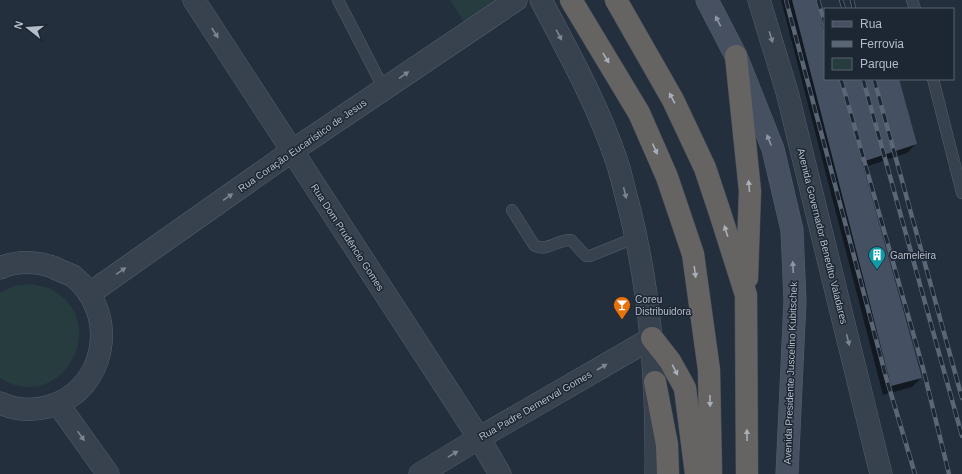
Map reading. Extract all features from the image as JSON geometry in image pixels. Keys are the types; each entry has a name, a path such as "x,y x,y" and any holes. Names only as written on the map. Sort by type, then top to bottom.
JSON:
{"highway":[{"path":"571,0 639,113 667,177 693,254 709,370 711,474"},
{"path":"616,0 673,100 705,168 746,295"},
{"path":"736,56 750,191 746,295 747,474"},
{"path":"652,338 670,361 685,388 696,474"},
{"path":"654,382 667,444 668,474"}],"main road":[{"name":"Avenida Presidente Juscelino Kubitschek","path":"708,0 736,56 773,150 792,230 795,301 787,474"}],"street":[{"name":"Rua Dom Prudêncio Gomes","path":"194,0 479,438 500,474"},
{"name":"Rua Coração Eucarístico de Jesus","path":"90,294 292,151 516,0"},
{"path":"541,0 590,93 617,160 637,237 652,338 656,474"},
{"name":"Avenida Governador Benedito Valadares","path":"760,0 787,92 881,474"},
{"path":"0,268 26,262 50,265 72,276 90,294 99,313 102,335 100,356 91,376 76,392 58,404 34,410 9,408 0,403"},
{"name":"Rua Padre Demerval Gomes","path":"420,474 479,438 652,338"},
{"path":"58,404 108,474"}],"lane":[{"path":"338,0 384,89"},
{"path":"933,80 962,193"},
{"path":"512,210 534,246 538,248 545,248 566,240 571,240 586,256 590,256 637,237"}],"green space":[{"path":"450,0 499,0 464,22"},
{"path":"31,284 49,288 68,303 78,321 79,341 72,360 60,375 43,385 22,387 0,378 0,293 14,286"}],"building":[{"name":"Gameleira","path":"792,0 816,0 824,30 824,80 899,80 917,144 862,162 922,378 891,386"}],"railway":[{"path":"786,0 886,377 915,474"},
{"path":"818,0 824,21"},
{"path":"841,0 844,8"},
{"path":"852,0 854,8"},
{"path":"841,80 923,368 949,474"},
{"path":"863,80 962,436"},
{"path":"874,80 962,398"}],"place":[{"name":"Gameleira","path":"877,270"},
{"name":"Coreu Distribuidora","path":"622,320"}]}
